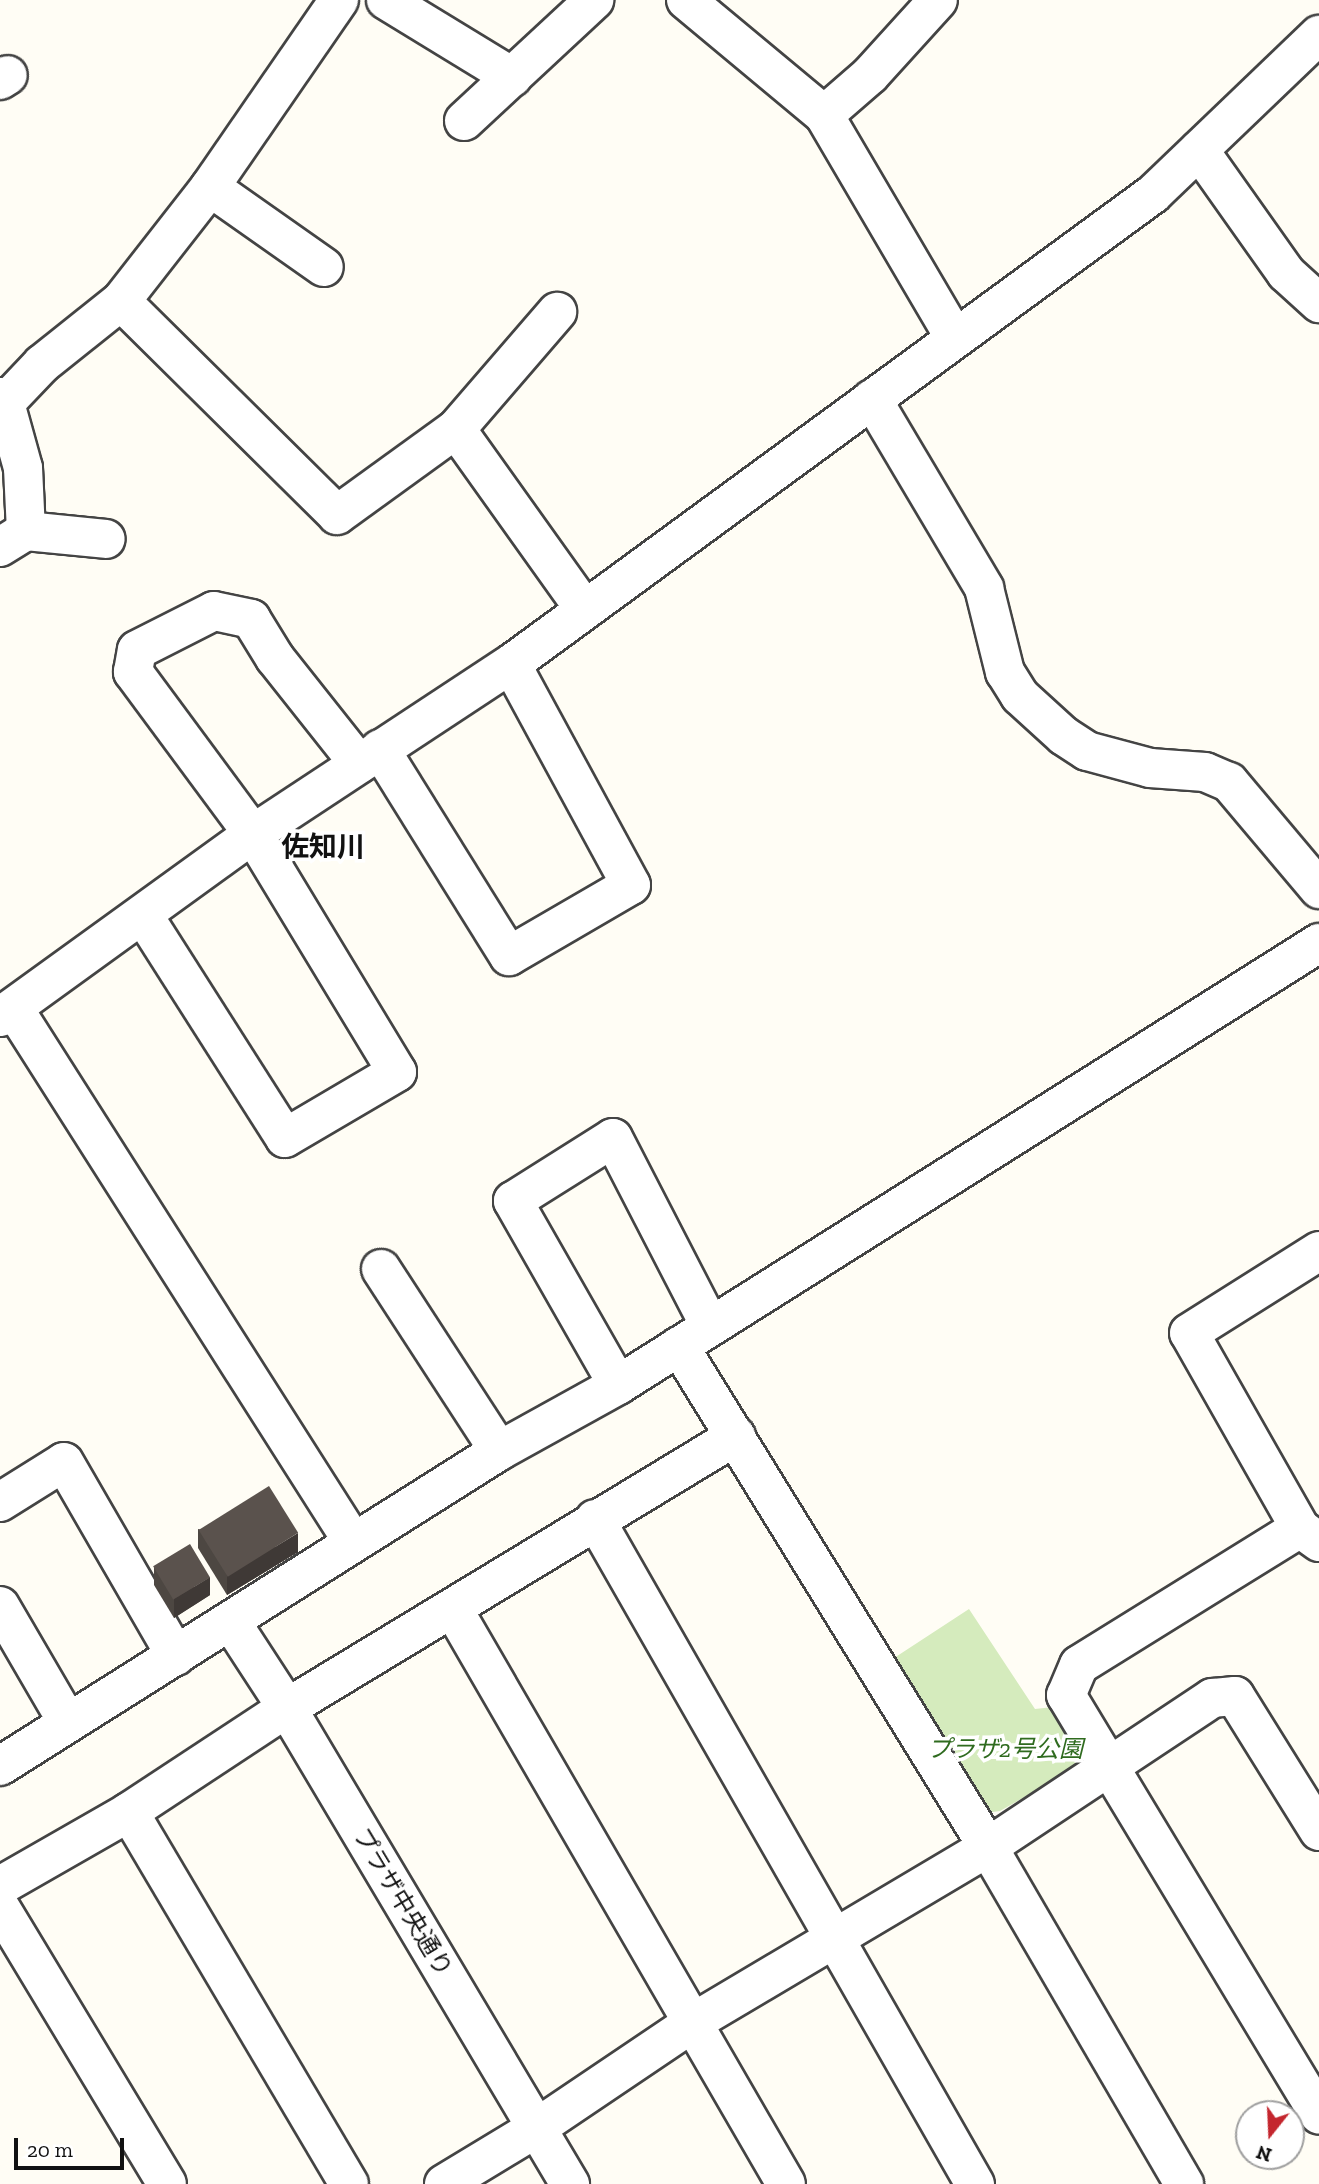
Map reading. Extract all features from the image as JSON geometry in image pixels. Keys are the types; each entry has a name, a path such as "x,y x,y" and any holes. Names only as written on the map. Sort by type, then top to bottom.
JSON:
{"street":[{"path":"106,539 13,539 23,468 3,400 121,301 210,187 339,0"},
{"path":"386,0 512,77"},
{"path":"464,121 594,0"},
{"path":"686,0 824,115 955,338"},
{"path":"824,115 870,75 938,0"},
{"path":"353,1542 7,1013 253,834 511,664 1153,194 1319,35"},
{"path":"1199,150 1286,272 1319,303"},
{"path":"210,187 324,267"},
{"path":"121,301 337,515 456,429 557,312"},
{"path":"872,399 984,588 1005,672 1020,696 1064,736 1087,751 1150,768 1205,772 1229,782 1319,889"},
{"path":"456,429 584,610"},
{"path":"143,915 285,1138 397,1072 253,834 133,671 138,650 214,611 251,618 275,658 369,756 509,956 631,885 511,664"},
{"path":"0,1766 499,1451 618,1385 1319,943"},
{"path":"618,1385 513,1201 612,1139 736,1436 988,1847 1184,2184"},
{"path":"1319,1251 1189,1333 1310,1535 1079,1665 1066,1695 1319,2115"},
{"path":"381,1269 499,1451"},
{"path":"0,1886 129,1812 287,1708 736,1436"},
{"path":"0,1502 64,1462 176,1656"},
{"path":"595,1519 832,1938 975,2184"},
{"path":"0,1606 68,1723"},
{"path":"453,1609 786,2184"},
{"name":"プラザ中央通り","path":"231,1622 287,1708 570,2184"},
{"path":"444,2184 538,2127 692,2023 988,1847 1212,1698 1235,1696 1319,1831"},
{"path":"129,1812 349,2184"},
{"path":"0,1907 167,2184"}],"green space":[{"name":"プラザ2号公園","path":"969,1609 1035,1709 1053,1707 1080,1750 1075,1768 1000,1811 985,1813 891,1660"}],"building":[{"path":"269,1486 298,1533 228,1577 199,1530"},
{"path":"190,1544 210,1577 173,1600 153,1566"}],"district":[{"name":"佐知川","path":"323,847"}]}
